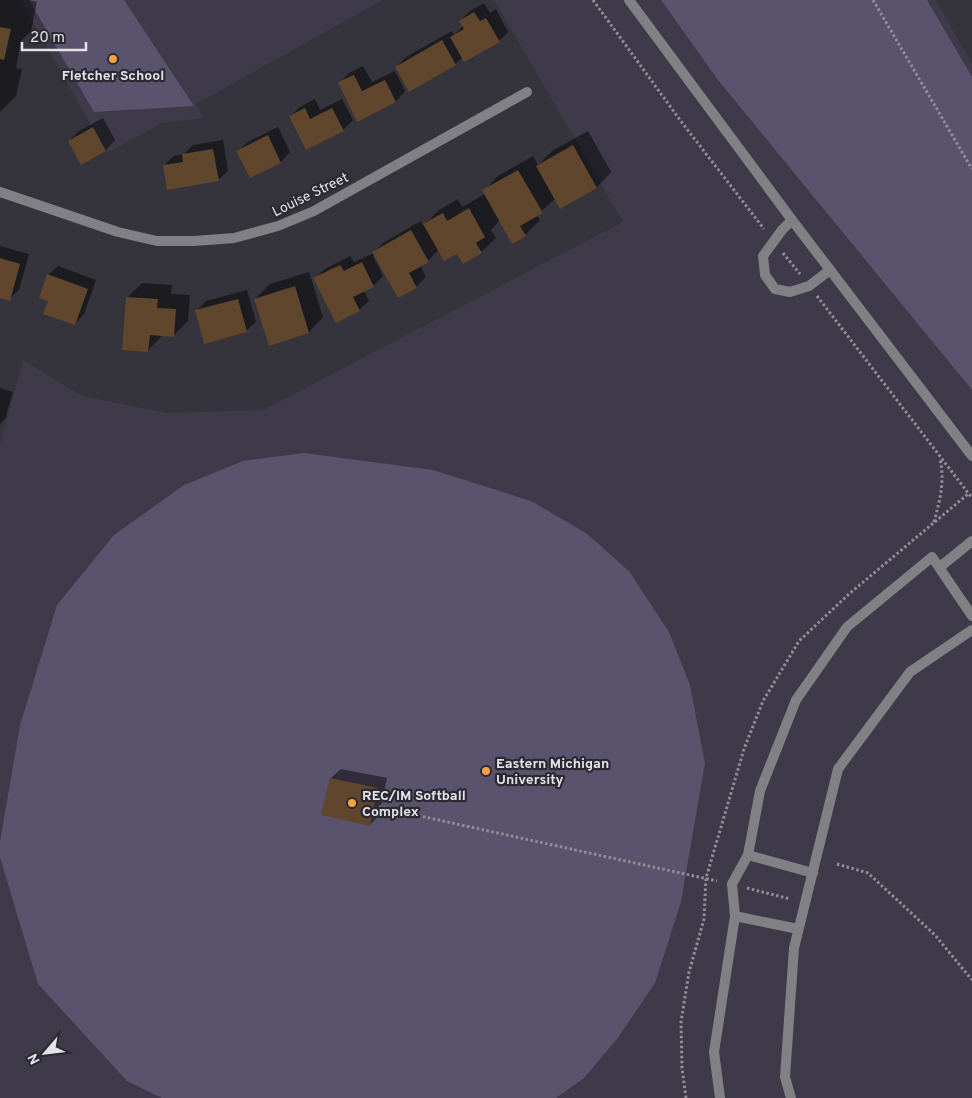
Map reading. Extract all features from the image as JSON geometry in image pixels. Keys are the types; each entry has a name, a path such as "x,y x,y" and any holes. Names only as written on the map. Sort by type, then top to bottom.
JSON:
{"street":[{"path":"629,0 792,220 972,456"},
{"name":"Louise Street","path":"0,192 118,232 157,241 234,238 278,226 314,211 527,92"},
{"path":"792,220 782,230 763,256 765,275 775,289 790,292 809,286 830,270"},
{"path":"940,567 972,542"},
{"path":"720,1098 714,1052 735,916 732,884 748,855 760,791 796,700 847,627 932,557 972,616"},
{"path":"791,1098 785,1077 794,948 838,769 910,672 972,630"},
{"path":"748,855 813,873"},
{"path":"735,916 798,930"}],"path":[{"path":"873,0 972,169"},
{"path":"933,524 941,496 943,472 940,456"},
{"path":"379,807 732,884 805,903"},
{"path":"837,864 868,873 935,936 972,980"}],"shaded area":[{"path":"20,0 383,0 196,104 203,118 162,123 107,153"},
{"name":"Fletcher School","path":"29,0 124,0 194,106 94,112"},
{"name":"Eastern Michigan University","path":"494,0 936,0 972,64 972,1098 0,1098 0,444 23,360 82,396 166,413 263,410 623,222"},
{"path":"661,0 927,0 972,77 972,390 718,80"},
{"name":"REC/IM Softball Complex","path":"304,453 433,470 531,501 586,533 629,571 669,632 690,685 705,763 681,902 655,983 617,1039 584,1078 556,1098 162,1098 127,1081 38,984 0,857 0,842 20,725 57,605 114,535 184,485 243,461"}],"building":[{"path":"474,12 480,21 486,18 500,42 464,62 450,37 464,29 459,21"},
{"path":"0,27 11,29 4,60 0,59"},
{"path":"442,40 456,65 409,92 395,67"},
{"path":"354,75 362,91 385,80 396,102 357,122 338,82"},
{"path":"305,108 310,119 332,108 344,131 306,150 289,116"},
{"path":"93,127 106,151 81,165 68,141"},
{"path":"268,135 281,163 250,178 236,151"},
{"path":"573,145 597,188 560,209 536,166"},
{"path":"213,149 219,181 167,190 163,165 183,162 182,154"},
{"path":"518,170 543,213 520,226 526,236 512,244 482,190"},
{"path":"469,208 485,237 476,243 482,253 463,264 457,254 444,261 423,224 443,213 447,221"},
{"path":"411,230 429,262 409,273 417,288 398,298 372,252"},
{"path":"0,258 20,264 10,301 0,298"},
{"path":"362,262 374,287 353,297 360,311 336,323 313,278 340,265 344,271"},
{"path":"47,274 88,289 75,325 43,314 48,301 39,298"},
{"path":"295,286 309,333 269,346 254,299"},
{"path":"126,297 158,299 157,308 176,309 174,337 150,335 148,352 122,350"},
{"path":"238,299 247,332 204,344 195,310"},
{"path":"330,778 378,788 370,826 321,815"}],"place":[{"name":"Fletcher School","path":"113,59"},
{"name":"Eastern Michigan University","path":"486,771"},
{"name":"REC/IM Softball Complex","path":"352,803"}]}
